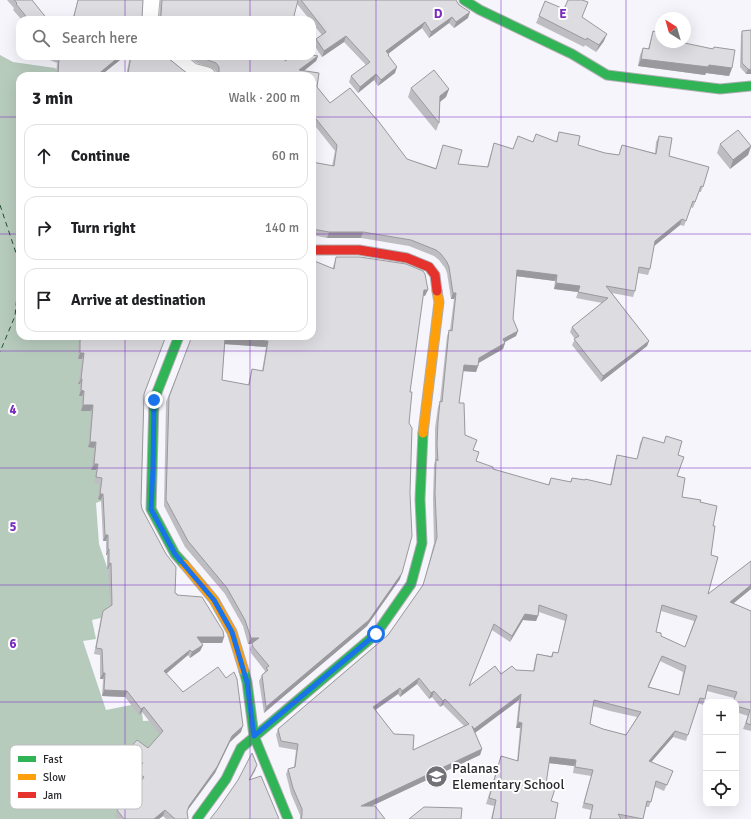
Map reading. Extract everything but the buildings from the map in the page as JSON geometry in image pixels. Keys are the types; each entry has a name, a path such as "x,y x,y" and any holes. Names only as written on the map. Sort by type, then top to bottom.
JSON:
{"street":[{"path":"149,16 151,0"},
{"path":"464,0 480,10 572,54 607,75 720,90 751,86"},
{"path":"177,60 192,72"},
{"path":"197,819 226,779 241,748 376,634 411,584 422,543 420,499 423,428 439,302 435,276 429,267 407,258 359,250 316,250"},
{"path":"177,340 154,400 151,509 175,554 214,600 232,632 247,682 254,736 288,819"}],"shaded area":[{"path":"0,55 13,62 55,68 58,72 16,72 16,340 86,340 107,499 96,503 99,544 123,613 92,620 96,639 83,641 106,710 141,703 143,721 205,718 142,785 142,745 10,745 10,809 119,809 122,819 0,819"}],"ferry route":[{"path":"0,205 16,253"},
{"path":"0,352 15,316 16,306"}],"traffic: fast":[{"path":"464,0 480,10 572,54 607,75 720,89 751,86"},
{"path":"177,340 154,400 151,509 175,554 184,564"},
{"path":"197,819 226,779 241,748 376,634 411,584 422,543 420,499 423,433"},
{"path":"244,671 247,682 254,736 288,819"}],"traffic: slow":[{"path":"423,433 439,302 437,291"},
{"path":"184,564 214,600 232,632 244,671"}],"traffic: jam":[{"path":"316,250 359,250 407,258 429,267 435,275 437,291"}],"place":[{"name":"Palanas Elementary School","path":"436,776"}],"route":[{"path":"154,400 151,509 175,554 214,600 232,632 247,682 254,736 376,634"}]}
